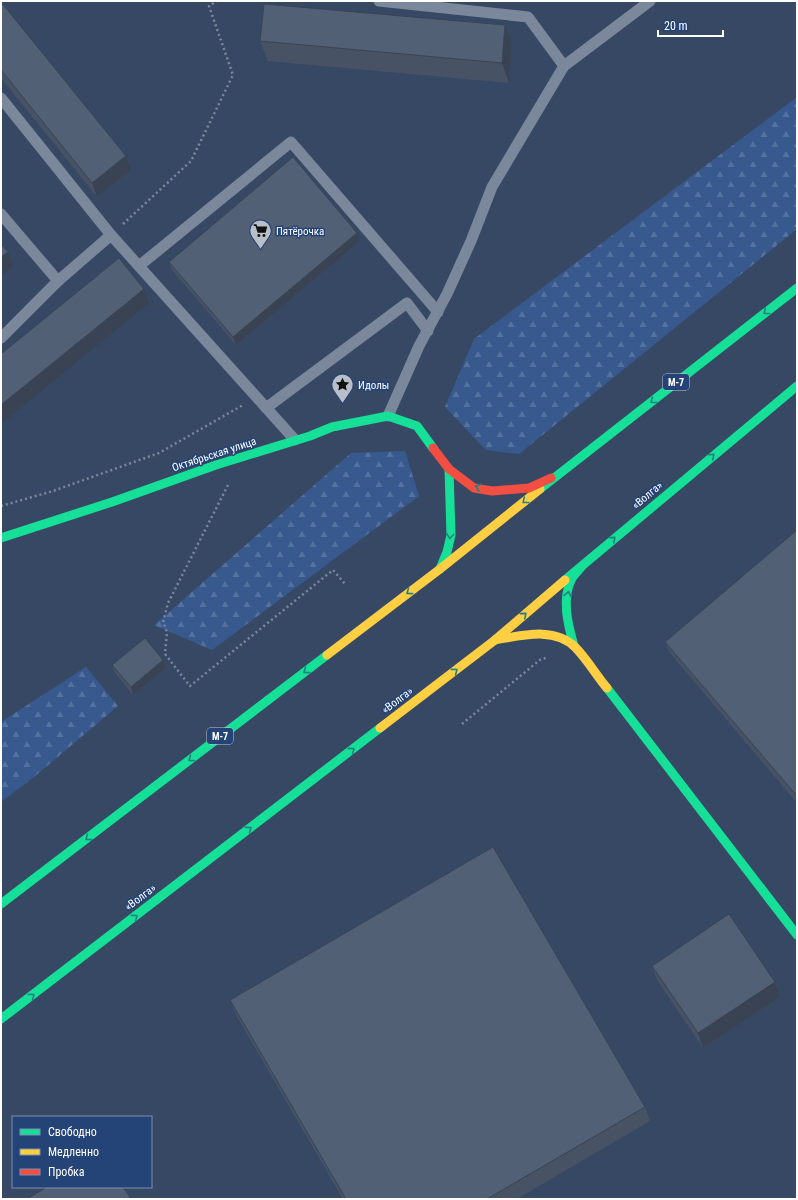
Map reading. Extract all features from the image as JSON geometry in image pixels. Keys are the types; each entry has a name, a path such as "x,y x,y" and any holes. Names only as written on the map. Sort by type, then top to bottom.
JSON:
{"main road":[{"name":"М-7","path":"1,904 440,569 556,476 797,288"},
{"name":"«Волга»","path":"1,1019 495,640 583,564 797,386"},
{"path":"388,416 417,426 449,469 474,488 492,491 529,488 556,476"},
{"name":"Октябрьская улица","path":"1,538 332,427 388,416"},
{"path":"440,569 448,552 451,535 449,469"},
{"path":"574,646 569,628 566,603 571,580 583,564"},
{"path":"495,640 538,634 558,636 574,646 797,935"}],"lane":[{"path":"379,1 528,17 564,66"},
{"path":"388,416 419,346 447,294 471,241 492,187 564,66 650,1"},
{"path":"1,98 111,235 295,440"},
{"path":"138,266 291,142 438,312"},
{"path":"1,214 58,281"},
{"path":"1,338 58,281 111,235"},
{"path":"266,408 407,303 428,330"}],"path":[{"path":"111,235 191,161 233,75 209,6 217,1"},
{"path":"1,506 53,491 159,454 256,397"},
{"path":"228,484 168,603 163,622 166,632 165,654 190,686 333,570 346,585"},
{"path":"462,724 541,659 548,658"}],"green space":[{"path":"797,97 797,229 519,454 486,450 445,407 474,339"},
{"path":"405,451 419,496 212,650 154,625 351,453"},
{"path":"86,667 118,706 34,777 1,802 1,722"}],"building":[{"path":"1,2 126,156 92,183 1,70"},
{"path":"264,4 505,25 502,63 260,41"},
{"path":"293,157 357,233 233,337 169,262"},
{"path":"1,244 8,252 1,257"},
{"path":"119,258 144,289 1,405 1,354"},
{"path":"797,530 797,796 665,642"},
{"path":"145,638 163,660 131,687 112,665"},
{"path":"493,847 645,1107 487,1199 346,1199 230,1000"},
{"path":"729,914 775,982 698,1033 652,966"},
{"path":"45,1188 124,1188 131,1199 27,1199"}],"traffic: fast":[{"path":"540,489 797,288"},
{"path":"565,580 797,386"},
{"path":"1,538 112,502 216,465 310,436 332,427 388,416 417,426 433,448"},
{"path":"440,569 447,552 451,535 449,469"},
{"path":"574,646 568,621 566,603 572,578 582,566"},
{"path":"1,904 327,655"},
{"path":"607,688 797,935"},
{"path":"1,1019 380,728"}],"traffic: slow":[{"path":"327,655 440,569 540,489"},
{"path":"380,728 495,640 565,580"},
{"path":"495,640 536,634 557,636 575,647 607,688"}],"traffic: jam":[{"path":"433,448 449,469 474,488 492,491 529,488 551,478"}],"place":[{"name":"Пятёрочка","path":"261,250"},
{"name":"Идолы","path":"343,404"}]}
